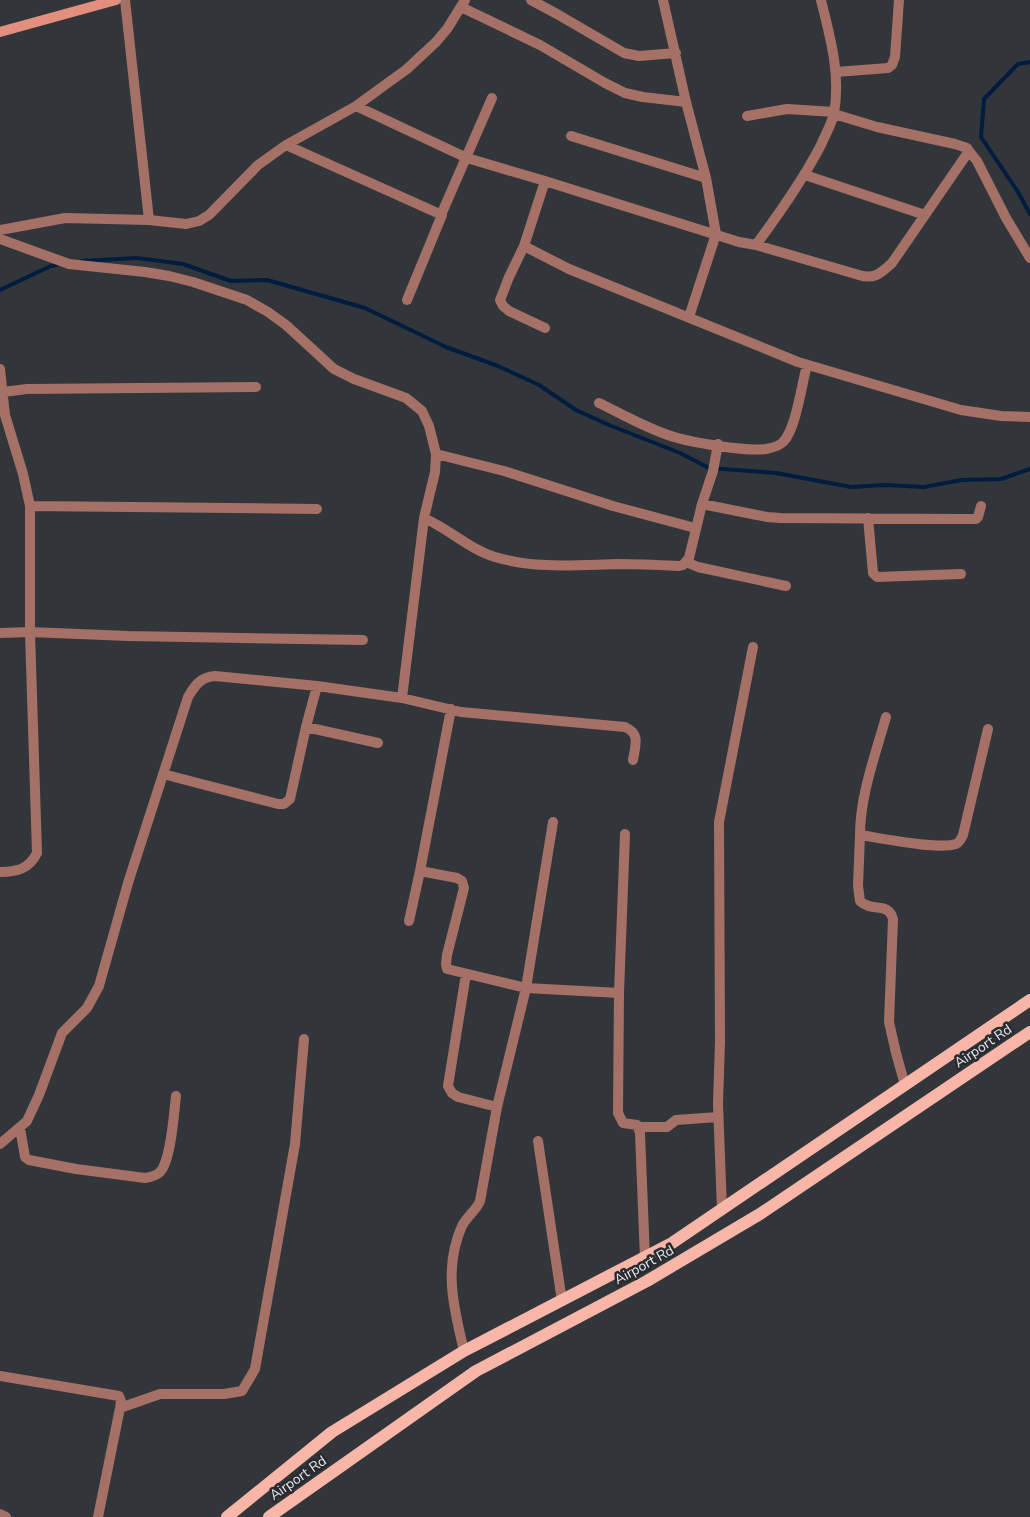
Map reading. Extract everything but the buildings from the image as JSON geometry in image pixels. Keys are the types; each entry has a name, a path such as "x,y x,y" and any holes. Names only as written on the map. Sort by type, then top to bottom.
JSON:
{"main road":[{"path":"227,1517 332,1432 464,1351 645,1259 672,1243 1030,1000"},
{"name":"Airport Rd","path":"269,1517 476,1371 647,1281 760,1214 1030,1032"}],"street":[{"path":"0,32 116,0"},
{"path":"125,0 149,220"},
{"path":"531,0 624,54 638,56 676,53"},
{"path":"663,0 686,102 706,178 716,234 689,317"},
{"path":"756,245 805,175 825,137 834,113 836,72 833,46 821,0"},
{"path":"836,72 888,68 892,65 895,57 899,0"},
{"path":"0,230 65,218 149,220 186,224 199,221 209,215 258,165 286,145 356,106 407,70 447,29 463,4 626,93 686,102"},
{"path":"407,300 441,215 492,98"},
{"path":"356,106 467,158 740,242 756,245 859,276 873,277 881,274 892,263 969,151"},
{"path":"747,116 787,109 834,113 877,127 967,148 977,161 1006,218 1030,258"},
{"path":"571,136 706,178"},
{"path":"286,145 441,215"},
{"path":"805,175 925,215"},
{"path":"545,181 524,246 509,276 500,300 502,306 509,312 545,328"},
{"path":"0,240 69,264 169,276 247,300 286,325 334,369 354,379 406,398 417,406 430,426 436,454 435,472 424,518 402,698"},
{"path":"524,246 585,276 807,365 961,410 1001,416 1030,417"},
{"path":"599,403 667,435 680,439 717,447 764,450 784,441 792,424 807,365"},
{"path":"0,369 3,415 23,474 30,506 30,632 37,853 25,868 14,872 0,872"},
{"path":"3,392 28,389 256,387"},
{"path":"424,518 460,540 494,557 533,565 617,564 679,566 686,562 713,471 717,447"},
{"path":"436,454 504,471 613,506 695,528"},
{"path":"702,504 774,517 973,519 978,517 981,506"},
{"path":"30,506 317,509"},
{"path":"868,518 873,572 877,577 960,574"},
{"path":"686,562 698,567 786,586"},
{"path":"0,633 30,632 363,640"},
{"path":"722,1210 718,1117 720,1042 719,822 752,647"},
{"path":"0,1144 20,1128 31,1113 62,1033 87,1008 98,986 128,883 188,696 195,685 207,677 215,676 317,686 402,698 461,712 626,727 635,734 636,743 632,760"},
{"path":"163,774 284,804 290,799 317,686"},
{"path":"409,921 451,709"},
{"path":"886,718 864,798 860,822 858,886 860,902 866,906 888,909 891,912 889,1022 905,1084"},
{"path":"306,727 378,743"},
{"path":"860,835 912,843 956,844 963,835 988,729"},
{"path":"464,1351 451,1284 453,1261 463,1225 480,1201 497,1107 526,988 553,822"},
{"path":"625,834 619,993 618,1112 623,1123 634,1124 638,1127 667,1127 676,1120 718,1117"},
{"path":"420,871 456,878 464,884 463,897 446,964 447,969 526,988 619,993"},
{"path":"466,974 448,1086 452,1093 458,1097 497,1107"},
{"path":"120,1408 160,1394 224,1394 242,1391 255,1370 295,1144 304,1039"},
{"path":"20,1128 25,1156 29,1160 76,1169 146,1178 153,1177 160,1172 167,1159 176,1096"},
{"path":"638,1127 640,1133 645,1259"},
{"path":"538,1141 562,1301"},
{"path":"0,1376 78,1390 115,1394 120,1398 120,1408 98,1517"},
{"path":"0,1514 6,1517"}],"waterway":[{"path":"1030,62 1018,64 984,99 981,137 1018,192 1030,214"},
{"path":"81,261 137,258 183,264 231,281 267,280 365,308 446,347 498,366 539,385 576,410 680,453 709,468 776,473 851,487 885,485 924,487 962,480 1001,479 1030,469"},
{"path":"0,290 51,266 60,264"}]}
